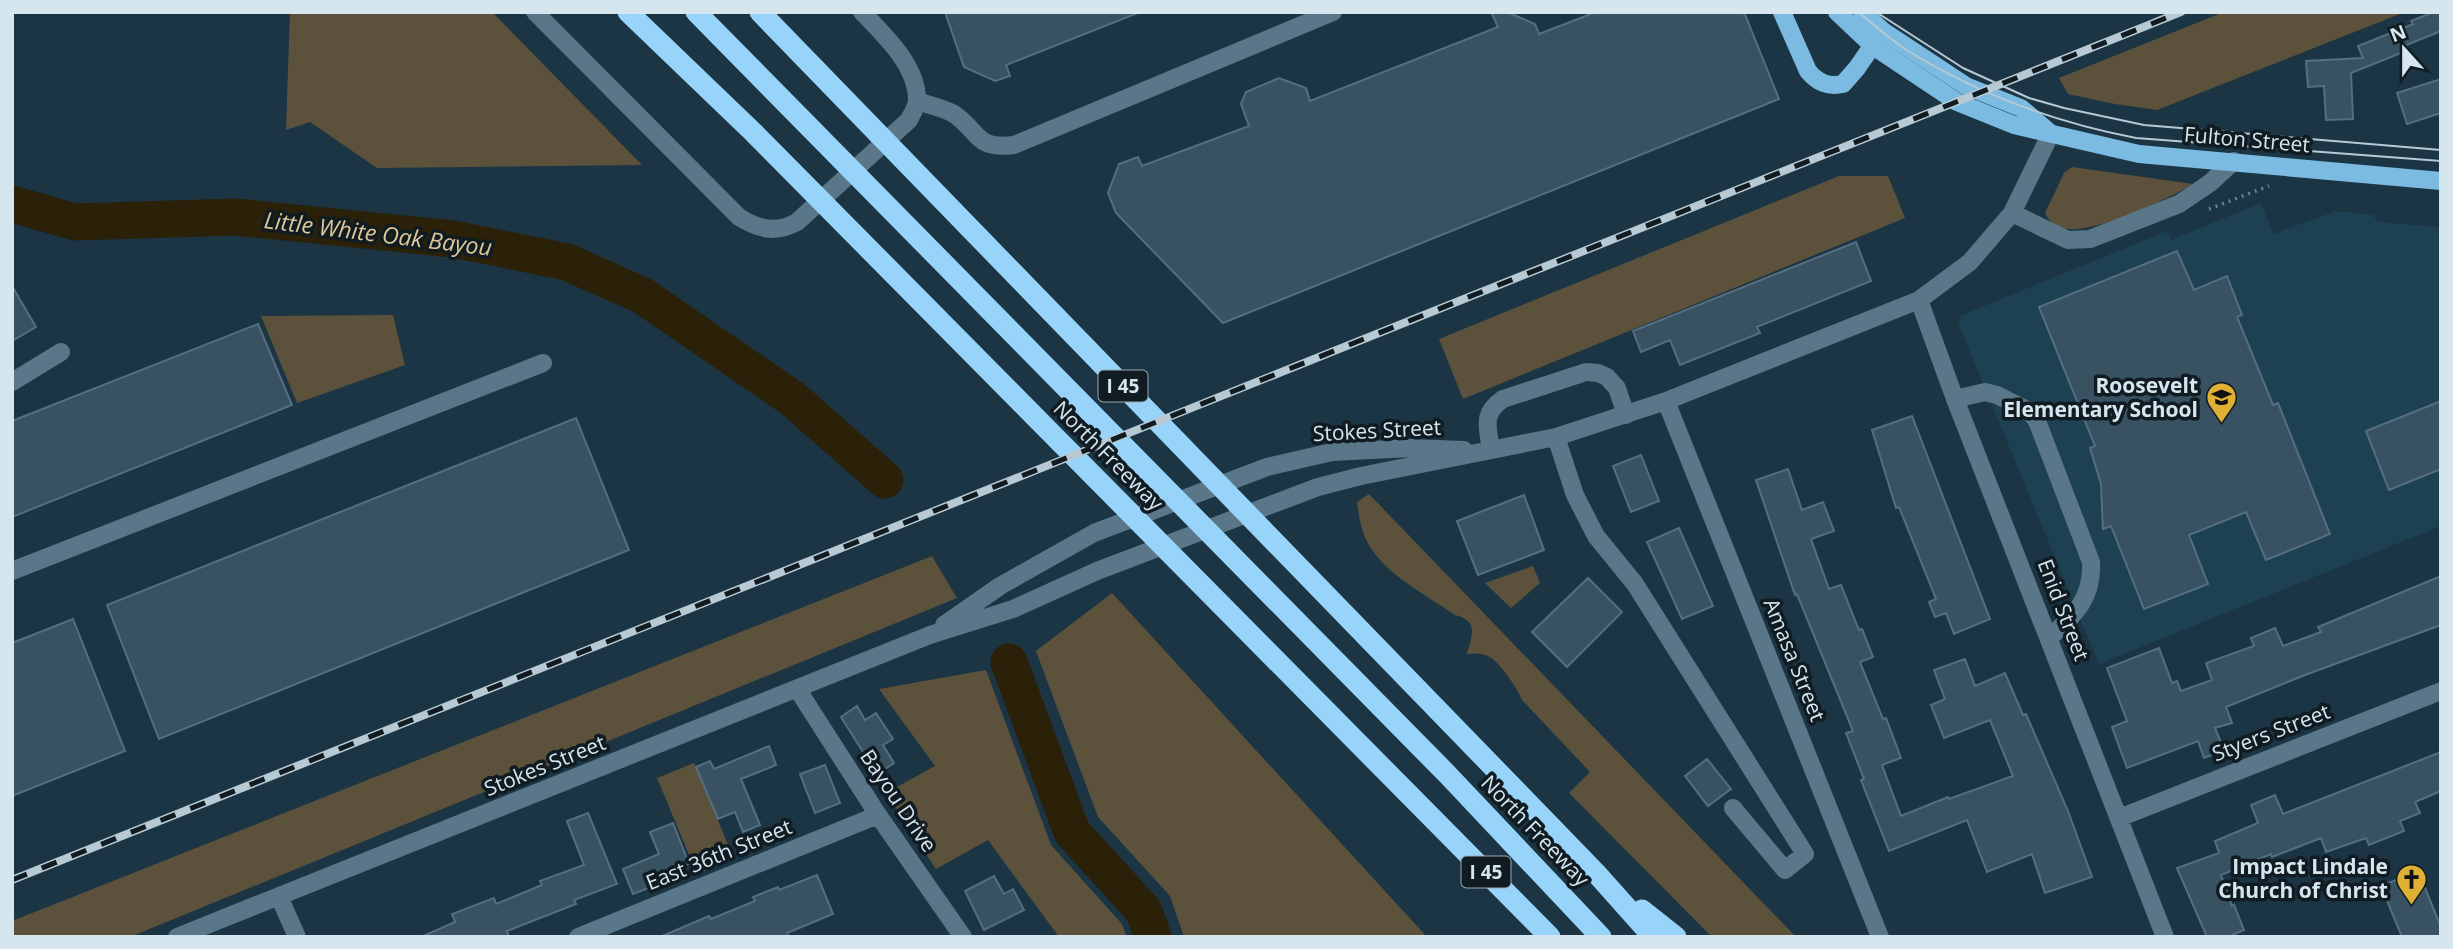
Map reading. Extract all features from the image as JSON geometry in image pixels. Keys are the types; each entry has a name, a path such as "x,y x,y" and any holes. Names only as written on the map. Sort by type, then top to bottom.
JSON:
{"highway":[{"name":"North Freeway","path":"628,12 754,133 1550,937"},
{"name":"North Freeway","path":"696,12 1447,774 1601,937"},
{"name":"North Freeway","path":"764,16 1596,873 1653,937"},
{"path":"1596,873 1676,937"}],"main road":[{"path":"1783,12 1808,71 1827,85 1843,84 1883,31"},
{"name":"Fulton Street","path":"1837,12 1873,46 1957,102 2014,125 2139,153 2441,181"},
{"name":"Fulton Street","path":"1862,12 1883,31 1966,86 2021,108 2051,133"}],"street":[{"path":"535,12 738,217 756,228 773,229 788,227 797,222 909,120 917,102 909,70 873,16"},
{"path":"917,102 953,113 982,141 995,147 1014,145 1333,12"},
{"name":"Stokes Street","path":"177,937 930,635 1013,609 1097,571 1318,487 1556,437 1666,401 1919,300 1970,262 2012,213 2051,133"},
{"path":"2012,213 2068,240 2090,239 2179,204 2210,183 2234,160"},
{"name":"Enid Street","path":"1919,300 2165,937"},
{"path":"12,382 61,352"},
{"path":"12,571 542,363"},
{"path":"1491,450 1487,421 1492,407 1503,399 1586,372 1607,377 1616,387 1626,415"},
{"path":"1955,399 1985,392 1997,395 2029,411 2037,421 2091,562 2092,579 2082,605 2049,638"},
{"name":"Amasa Street","path":"1666,401 1880,937"},
{"path":"1556,437 1575,495 1597,536 1635,584 1805,854 1785,870 1733,808"},
{"name":"Stokes Street","path":"930,635 1000,586 1094,533 1267,467 1332,452 1491,450"},
{"name":"Bayou Drive","path":"798,690 878,815 962,937"},
{"name":"Styers Street","path":"2119,818 2441,691"},
{"name":"East 36th Street","path":"578,937 878,815"},
{"path":"279,896 297,937"}],"shaded area":[{"path":"290,12 492,12 642,165 377,168 310,122 286,130"},
{"path":"2224,12 2405,12 2157,110 2068,94 2059,78"},
{"path":"2072,167 2193,184 2148,207 2108,222 2090,227 2061,228 2045,213 2064,173"},
{"path":"1839,176 1888,176 1905,218 1463,399 1439,339"},
{"name":"Roosevelt Elementary School","path":"2261,203 2273,234 2336,211 2373,215 2378,222 2441,227 2441,526 2099,664 1958,323 1962,315 2167,231 2171,240"},
{"path":"393,315 405,365 297,403 261,316"},
{"path":"1369,494 1796,937 1712,937 1569,793 1590,772 1522,700 1517,689 1494,660 1482,654 1467,654 1472,629 1468,621 1408,584 1376,556 1364,535 1357,502"},
{"path":"932,556 957,598 130,937 12,937 12,921"},
{"path":"1533,566 1540,583 1511,608 1485,583"},
{"path":"1112,593 1427,937 1184,937 1170,896 1098,817 1036,651"},
{"path":"986,670 1051,845 1122,924 1127,937 1059,937 988,840 936,869 886,793 935,766 879,689"},
{"path":"694,763 734,859 697,874 657,778"}],"building":[{"path":"945,12 1138,13 1006,65 1010,76 995,81 964,67"},
{"path":"1491,12 1507,12 1535,24 1539,34 1596,12 1744,12 1779,99 1223,323 1116,213 1108,193 1119,164 1138,157 1142,166 1249,126 1241,104 1246,92 1279,78 1306,88 1310,101 1498,27"},
{"path":"2441,12 2441,31 2404,46 2406,51 2351,73 2353,119 2326,120 2324,86 2308,87 2306,61 2363,58 2358,46 2413,24 2411,21"},
{"path":"2441,79 2441,113 2407,124 2397,93"},
{"path":"1856,242 1871,281 1757,327 1760,333 1680,365 1670,340 1641,352 1633,331"},
{"path":"2177,251 2194,290 2227,276 2242,315 2237,317 2273,405 2278,403 2330,534 2266,560 2246,512 2189,535 2208,584 2144,609 2111,526 2103,529 2101,484 2090,448 2095,446 2039,307"},
{"path":"12,286 36,327 12,341"},
{"path":"258,324 292,405 12,517 12,421"},
{"path":"2441,401 2441,469 2389,490 2366,431"},
{"path":"1912,416 1990,619 1954,634 1946,613 1935,617 1929,602 1936,599 1899,507 1896,508 1872,430"},
{"path":"576,418 629,550 159,739 107,605"},
{"path":"1641,455 1659,501 1631,512 1613,466"},
{"path":"1788,469 1802,510 1823,502 1834,531 1811,539 1829,589 1841,585 1873,657 1860,662 1901,758 1882,765 1901,816 2013,776 1990,720 1944,738 1931,705 1945,699 1934,670 1965,659 1975,686 2005,673 2068,811 2092,877 2045,893 2032,854 1987,872 1967,820 1889,851 1846,733 1853,731 1797,594 1795,595 1756,480"},
{"path":"1524,495 1544,550 1478,575 1457,521"},
{"path":"1679,528 1713,606 1682,619 1647,542"},
{"path":"2441,576 2441,625 2226,707 2232,723 2215,728 2224,750 2204,758 2198,741 2127,768 2112,727 2127,721 2107,668 2159,648 2172,683 2177,681 2181,691 2212,680 2206,663 2254,646 2251,638 2275,628 2283,646 2321,632 2318,627"},
{"path":"1588,578 1622,612 1567,667 1532,632"},
{"path":"73,619 125,751 12,796 12,643"},
{"path":"857,706 865,720 876,713 893,739 883,745 894,763 877,774 841,717"},
{"path":"769,746 776,765 741,779 760,825 743,832 735,812 718,819 696,767 710,761 714,769"},
{"path":"2441,752 2441,791 2415,802 2420,813 2400,821 2404,831 2369,845 2366,838 2326,852 2321,838 2272,857 2271,854 2221,875 2244,930 2228,937 2207,937 2177,868 2219,853 2215,841 2258,823 2251,805 2275,795 2283,814"},
{"path":"1707,759 1731,789 1708,806 1685,776"},
{"path":"825,765 840,803 815,813 800,774"},
{"path":"588,813 617,884 574,900 576,904 507,931 509,937 421,937 455,922 452,914 494,898 496,904 542,885 540,881 584,865 567,821"},
{"path":"673,823 689,864 648,880 651,887 633,894 623,869 659,854 650,832"},
{"name":"Impact Lindale Church of Christ","path":"2418,871 2441,927 2441,937 2402,937 2381,886"},
{"path":"817,875 833,914 787,933 789,937 660,937 709,916 711,919 755,901 753,897 778,887 779,890"},
{"path":"994,876 1004,894 1013,889 1024,910 984,930 965,891"}],"waterway":[{"name":"Little White Oak Bayou","path":"12,204 75,222 235,217 453,239 567,262 643,296 793,399 885,480"},
{"name":"Little White Oak Bayou","path":"1009,662 1072,832 1144,911 1153,937"}],"tram line":[{"path":"1858,12 1905,49 1960,80 2016,104 2075,124 2136,138 2441,161"},
{"path":"1876,12 1963,68 2029,98 2064,108 2144,125 2441,150"}],"railway":[{"path":"12,880 2181,12"}],"place":[{"name":"Roosevelt Elementary School","path":"2221,425"},
{"name":"Impact Lindale Church of Christ","path":"2411,906"}]}
